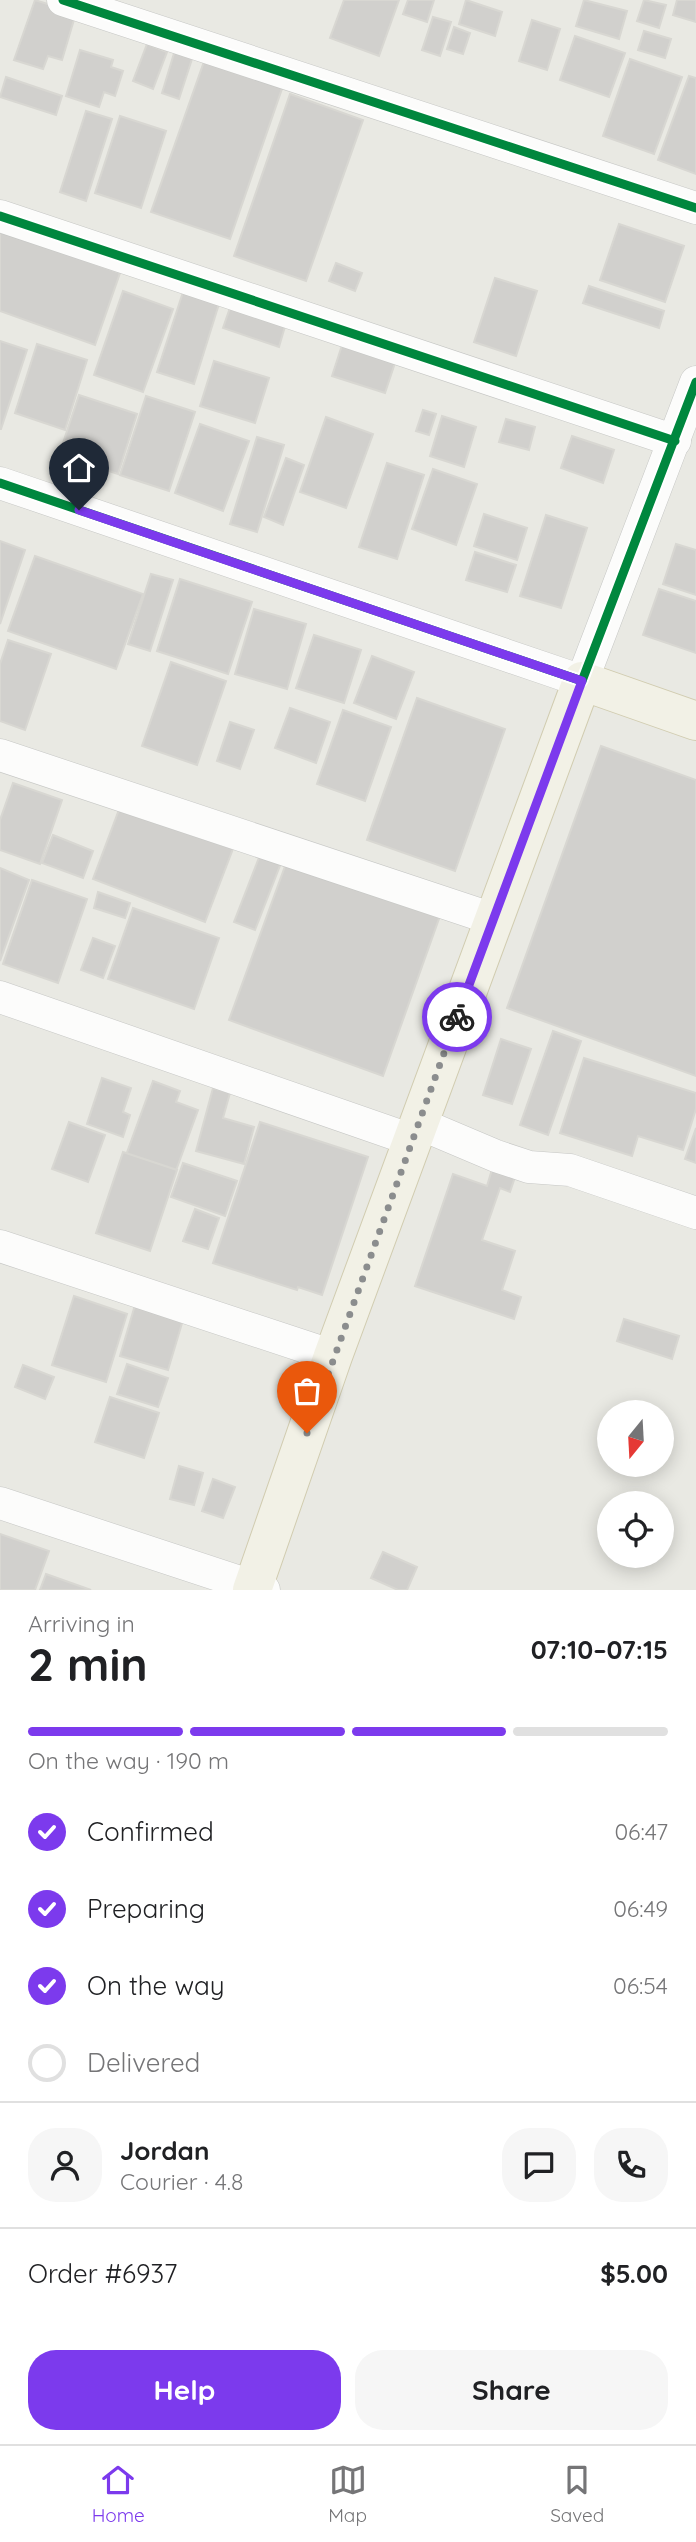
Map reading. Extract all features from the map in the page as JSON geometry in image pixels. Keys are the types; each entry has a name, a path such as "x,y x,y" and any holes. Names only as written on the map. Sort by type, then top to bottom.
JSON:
{"main road":[{"path":"256,1589 333,1356 582,681 696,721"}],"street":[{"path":"63,0 696,208"},
{"path":"0,216 681,449"},
{"path":"0,482 582,681 681,449 696,382"},
{"path":"0,755 493,919"},
{"path":"0,996 529,1167 570,1170 696,1213"},
{"path":"0,1246 333,1356"},
{"path":"0,1503 256,1589"}],"building":[{"path":"35,0 76,13 62,60 48,56 43,69 14,60"},
{"path":"344,0 399,0 379,56 330,38"},
{"path":"408,0 434,0 427,22 403,14"},
{"path":"466,0 502,12 495,36 459,24"},
{"path":"584,0 627,11 619,39 576,26"},
{"path":"644,0 666,5 659,28 637,21"},
{"path":"677,0 696,0 696,22 673,15"},
{"path":"433,17 451,22 440,56 422,50"},
{"path":"532,20 560,29 547,70 519,61"},
{"path":"454,27 470,33 463,54 447,49"},
{"path":"644,31 671,39 665,58 638,50"},
{"path":"575,36 625,53 609,97 560,80"},
{"path":"147,44 167,52 153,89 133,81"},
{"path":"80,50 113,60 111,67 123,71 115,96 104,92 99,107 66,96"},
{"path":"175,50 193,56 179,99 162,93"},
{"path":"207,53 285,80 230,239 151,212"},
{"path":"630,59 682,77 654,154 603,136"},
{"path":"689,76 696,78 696,174 658,160"},
{"path":"6,77 62,96 56,115 0,97"},
{"path":"290,94 363,120 306,281 234,256"},
{"path":"86,111 112,119 86,201 60,192"},
{"path":"120,116 166,131 141,208 95,193"},
{"path":"619,224 684,246 665,302 600,280"},
{"path":"0,230 120,273 95,345 0,311"},
{"path":"336,263 362,273 355,291 329,281"},
{"path":"495,278 537,291 516,356 474,342"},
{"path":"589,286 664,311 659,328 583,303"},
{"path":"123,291 173,309 143,392 94,375"},
{"path":"183,292 219,304 194,384 157,372"},
{"path":"231,305 286,323 279,347 223,328"},
{"path":"344,339 397,357 385,393 332,376"},
{"path":"0,341 27,350 1,429 0,429"},
{"path":"37,344 87,360 65,430 15,413"},
{"path":"214,361 269,378 255,423 200,406"},
{"path":"79,395 137,414 118,474 59,455"},
{"path":"146,396 195,412 169,491 120,475"},
{"path":"423,410 436,414 429,435 416,431"},
{"path":"442,416 476,427 464,467 430,456"},
{"path":"326,417 373,434 346,508 300,492"},
{"path":"506,419 535,427 529,450 499,442"},
{"path":"200,424 249,441 223,511 175,493"},
{"path":"572,436 614,450 603,483 561,468"},
{"path":"257,437 284,445 257,532 230,524"},
{"path":"286,458 304,465 283,525 264,517"},
{"path":"387,463 424,475 397,559 359,547"},
{"path":"433,469 477,484 456,545 412,529"},
{"path":"484,514 527,528 517,560 474,546"},
{"path":"546,515 587,528 561,608 520,596"},
{"path":"0,541 25,550 0,624"},
{"path":"676,544 696,550 696,595 663,584"},
{"path":"475,552 516,565 507,592 466,580"},
{"path":"35,556 143,594 116,669 8,631"},
{"path":"151,574 173,580 150,651 128,644"},
{"path":"180,579 252,602 228,674 157,651"},
{"path":"659,589 696,601 696,653 643,635"},
{"path":"254,609 306,624 287,689 235,674"},
{"path":"314,635 361,650 344,703 296,688"},
{"path":"8,640 51,654 25,730 0,721 0,664"},
{"path":"372,656 414,672 396,719 354,703"},
{"path":"171,662 226,681 197,765 142,746"},
{"path":"417,698 505,729 455,871 367,840"},
{"path":"290,708 330,722 316,763 275,748"},
{"path":"343,710 391,727 365,801 317,784"},
{"path":"230,722 254,730 240,769 217,761"},
{"path":"601,746 696,780 696,1076 507,1008"},
{"path":"13,783 62,800 40,864 0,850 0,820"},
{"path":"120,807 236,841 205,922 93,879"},
{"path":"53,835 93,851 83,878 42,863"},
{"path":"260,855 281,863 255,930 234,922"},
{"path":"288,858 441,913 383,1076 229,1020"},
{"path":"0,868 29,880 0,961"},
{"path":"32,880 87,899 58,983 3,964"},
{"path":"98,892 130,903 125,918 94,908"},
{"path":"133,908 219,938 194,1009 108,979"},
{"path":"93,938 115,946 103,978 81,970"},
{"path":"553,1031 581,1041 548,1135 520,1125"},
{"path":"501,1039 531,1049 512,1104 483,1095"},
{"path":"584,1058 696,1093 696,1109 683,1150 638,1136 632,1156 560,1133"},
{"path":"102,1078 131,1088 123,1112 130,1115 123,1137 87,1124"},
{"path":"153,1081 180,1091 176,1102 198,1110 174,1176 125,1158"},
{"path":"213,1088 230,1093 223,1118 254,1127 244,1164 196,1151"},
{"path":"69,1122 105,1135 88,1182 52,1169"},
{"path":"260,1122 368,1157 322,1295 298,1287 297,1290 213,1263"},
{"path":"696,1128 696,1163 685,1159"},
{"path":"123,1152 177,1170 150,1251 96,1233"},
{"path":"183,1163 237,1181 225,1216 171,1197"},
{"path":"493,1166 516,1174 510,1192 500,1188 482,1240 515,1251 502,1290 521,1297 514,1319 415,1286 453,1174 487,1186"},
{"path":"195,1209 219,1218 208,1249 183,1241"},
{"path":"74,1296 127,1314 106,1382 52,1365"},
{"path":"135,1305 183,1320 168,1370 120,1356"},
{"path":"624,1319 679,1336 672,1359 617,1341"},
{"path":"127,1364 168,1378 158,1407 117,1394"},
{"path":"23,1365 54,1377 45,1399 15,1387"},
{"path":"110,1397 159,1413 144,1458 95,1442"},
{"path":"179,1466 203,1473 194,1505 170,1499"},
{"path":"213,1479 235,1487 223,1518 202,1511"},
{"path":"0,1534 49,1551 35,1590 0,1590"},
{"path":"383,1552 417,1567 407,1590 398,1590 371,1578"},
{"path":"46,1574 91,1590 40,1590"}],"cycle path":[{"path":"63,0 696,208"},
{"path":"0,216 675,441"},
{"path":"0,483 582,681 696,382"}],"way so far":[{"path":"307,1433 457,1017"}],"route":[{"path":"79,510 582,681 457,1017"}]}
